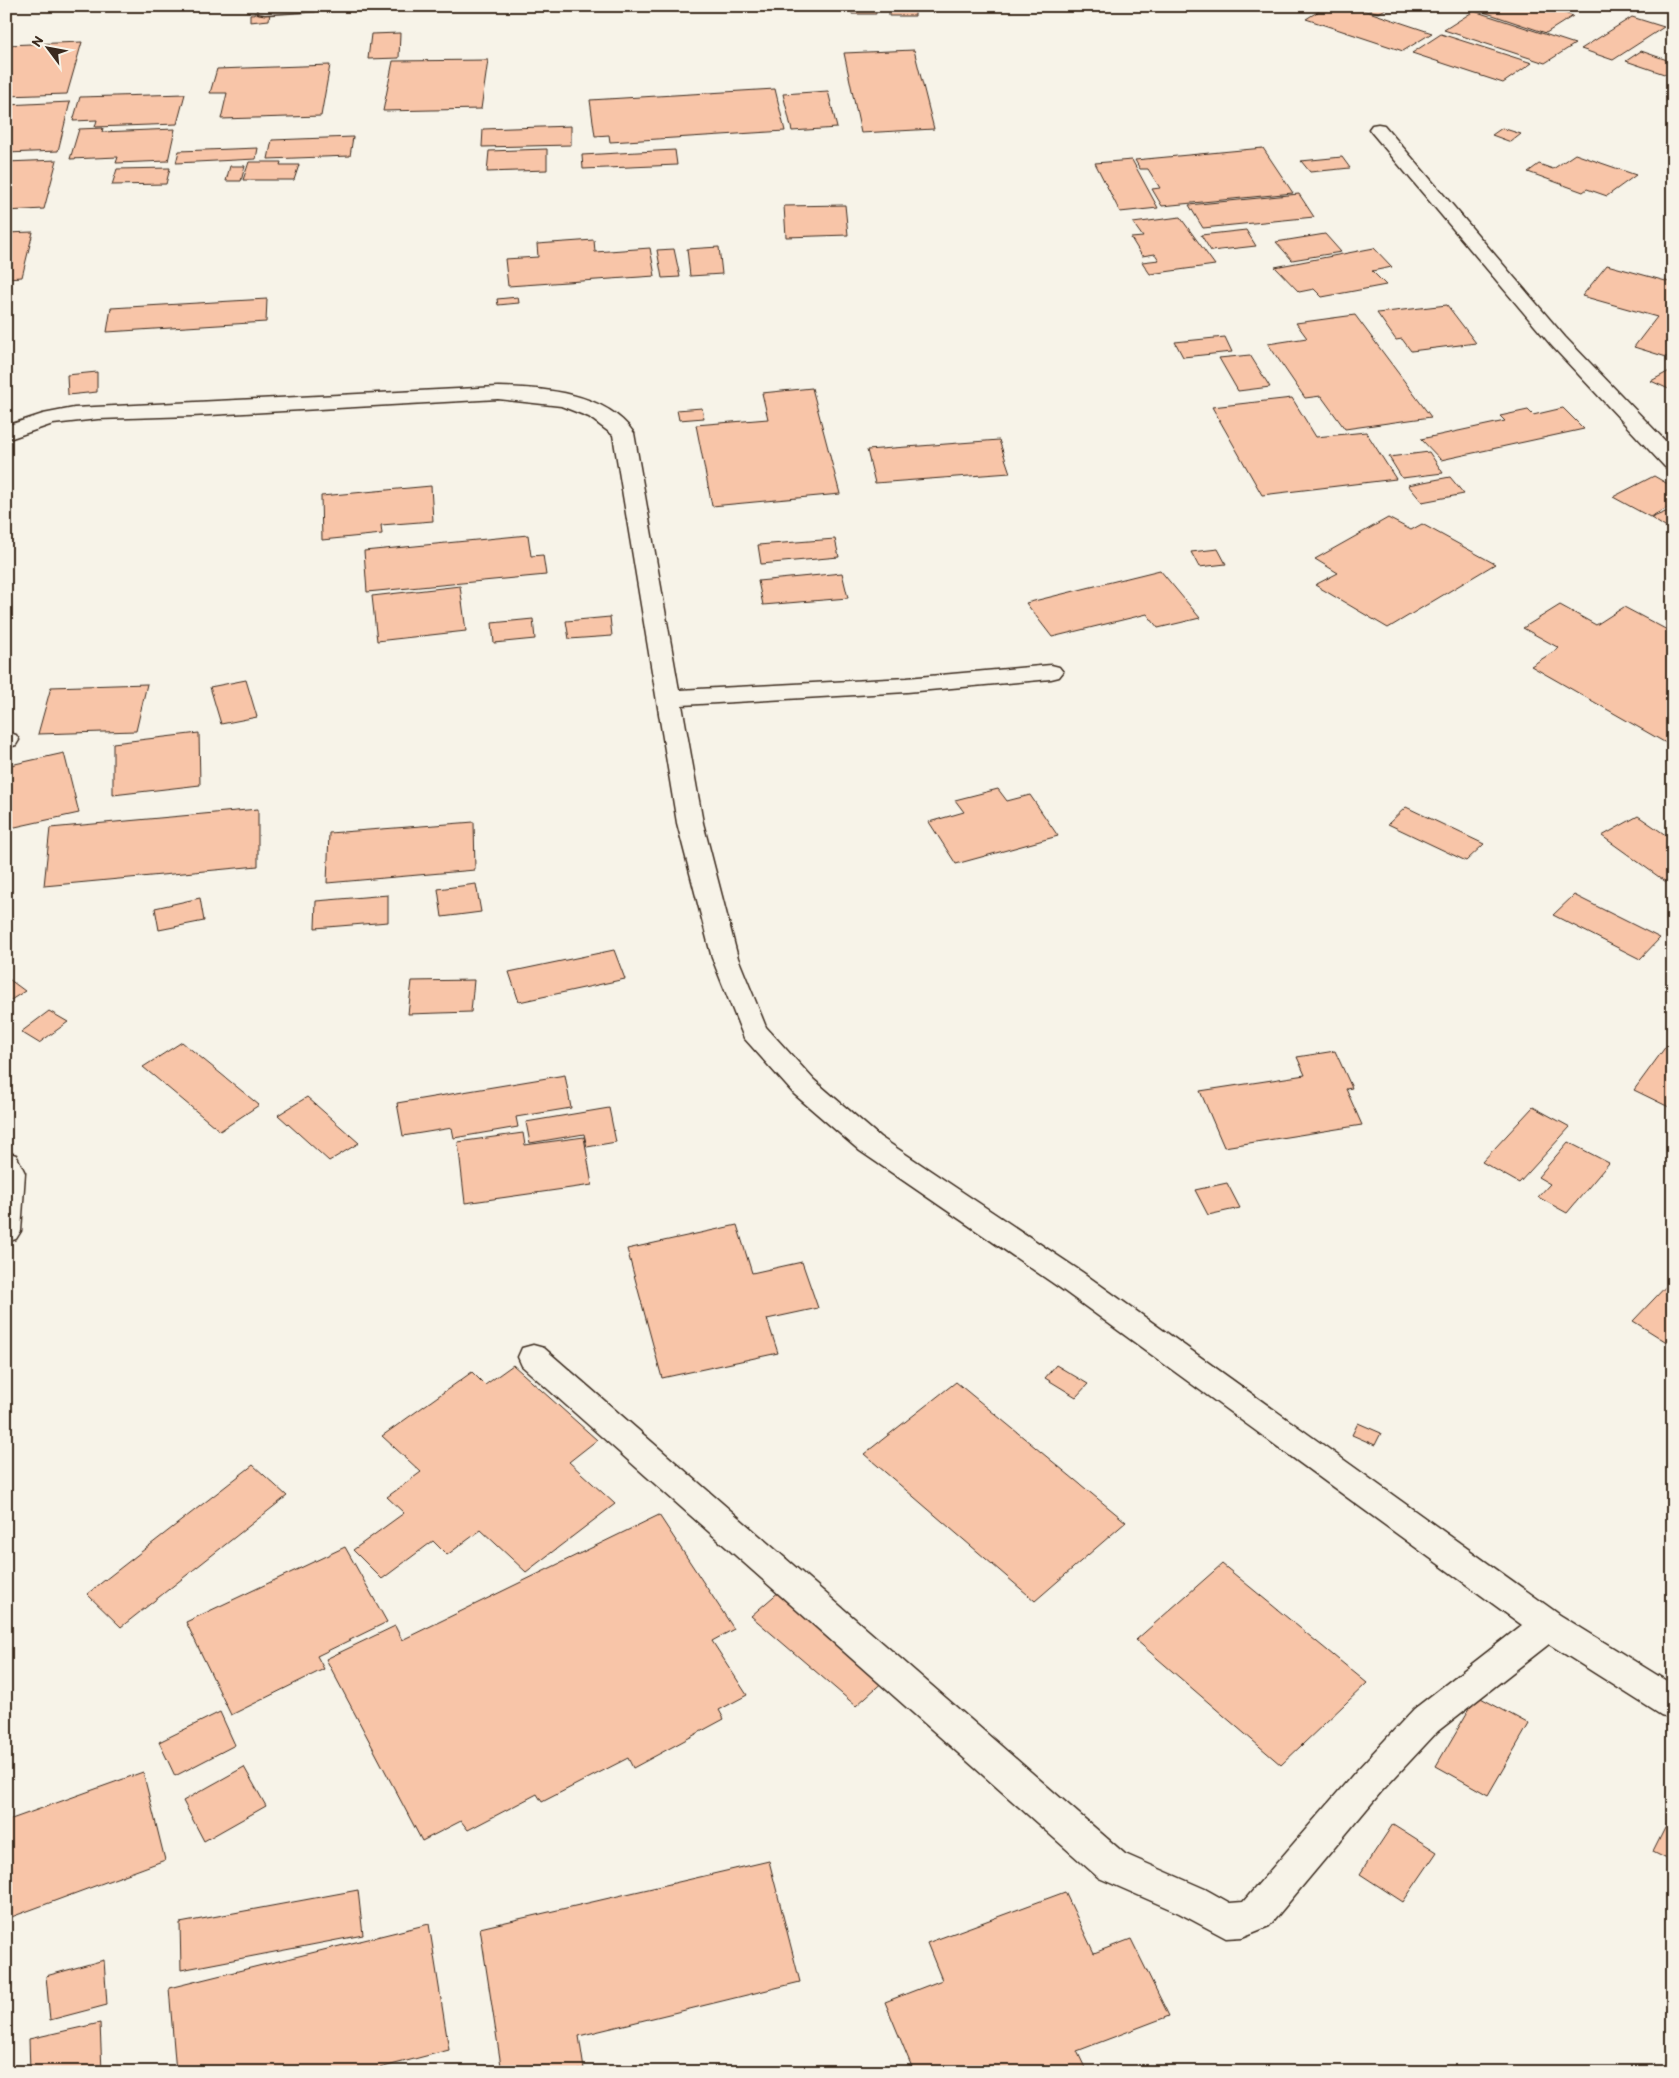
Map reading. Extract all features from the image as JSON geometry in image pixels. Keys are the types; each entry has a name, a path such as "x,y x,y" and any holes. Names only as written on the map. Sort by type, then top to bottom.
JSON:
{"street":[{"path":"266,9 314,6"},
{"path":"1378,130 1558,341 1673,462"},
{"path":"6,434 60,416 104,412 189,410 498,393 532,393 596,410 611,420 623,433 690,823 725,958 754,1031 804,1088 870,1144 1071,1280 1548,1625 1673,1704"},
{"path":"669,698 925,684 1051,672"},
{"path":"6,1163 10,1173 6,1230"},
{"path":"533,1356 1112,1866 1192,1901 1226,1920 1242,1920 1256,1914 1369,1781 1426,1720 1548,1625"}],"building":[{"path":"851,6 875,6 876,14 852,14"},
{"path":"889,6 915,6 915,16 889,16"},
{"path":"1327,6 1351,6 1432,33 1403,51 1306,19"},
{"path":"1356,6 1390,6 1379,13"},
{"path":"1466,6 1545,6 1573,16 1546,33"},
{"path":"1474,11 1575,44 1545,63 1444,30"},
{"path":"270,13 269,20 250,22 250,14"},
{"path":"1632,17 1664,27 1613,60 1581,49"},
{"path":"400,33 399,58 368,59 371,34"},
{"path":"1441,34 1532,63 1503,83 1412,53"},
{"path":"82,42 67,94 6,96 6,45"},
{"path":"914,50 934,129 861,133 844,53"},
{"path":"1641,51 1673,62 1673,77 1626,61"},
{"path":"488,60 481,109 383,111 393,61"},
{"path":"330,65 321,116 221,119 227,93 210,93 217,69"},
{"path":"775,89 785,131 610,142 609,135 595,136 590,100"},
{"path":"828,91 837,128 792,131 783,94"},
{"path":"185,94 177,124 95,127 97,120 73,121 80,97"},
{"path":"70,102 58,151 6,153 6,105"},
{"path":"571,126 571,145 482,147 483,129"},
{"path":"103,128 102,132 175,129 168,161 116,163 118,157 70,159 79,129"},
{"path":"1502,128 1521,134 1511,142 1492,135"},
{"path":"353,137 350,156 268,159 272,140"},
{"path":"258,148 256,159 176,163 179,151"},
{"path":"1263,148 1293,193 1162,206 1152,189 1160,188 1148,169 1140,169 1135,160"},
{"path":"547,149 547,170 487,172 489,151"},
{"path":"675,150 677,165 583,169 582,155"},
{"path":"1575,154 1636,175 1607,196 1587,189 1583,192 1528,172 1539,164 1553,169"},
{"path":"1342,157 1350,168 1310,172 1301,161"},
{"path":"57,160 44,209 6,211 6,162"},
{"path":"1132,160 1158,208 1120,212 1095,163"},
{"path":"249,162 281,162 280,165 299,165 294,180 243,180"},
{"path":"230,166 245,166 241,181 226,181"},
{"path":"170,168 166,184 112,185 117,169"},
{"path":"1299,194 1314,217 1203,228 1189,205"},
{"path":"845,205 848,235 786,237 784,206"},
{"path":"1180,217 1215,265 1150,274 1142,262 1159,260 1155,254 1142,256 1131,238 1143,237 1133,223"},
{"path":"1246,230 1256,246 1211,251 1201,235"},
{"path":"33,232 22,277 6,278 6,233"},
{"path":"1325,234 1341,252 1292,260 1276,242"},
{"path":"594,240 595,252 650,248 655,276 508,286 505,259 538,257 537,244"},
{"path":"719,247 722,274 690,276 687,249"},
{"path":"1374,248 1392,267 1372,271 1386,285 1322,297 1314,289 1299,292 1275,267"},
{"path":"674,249 680,277 662,278 657,250"},
{"path":"1607,265 1673,283 1673,359 1634,347 1657,317 1582,296"},
{"path":"518,297 519,303 498,305 497,299"},
{"path":"267,299 266,322 107,332 111,308"},
{"path":"1447,305 1476,343 1411,351 1402,339 1396,340 1377,313"},
{"path":"1355,315 1431,417 1345,429 1321,396 1305,398 1268,344 1307,338 1296,323"},
{"path":"1225,337 1232,352 1183,357 1175,342"},
{"path":"1250,355 1270,387 1238,391 1219,358"},
{"path":"1673,369 1673,391 1651,381"},
{"path":"97,372 97,392 68,395 67,375"},
{"path":"812,388 840,494 712,506 696,425 768,419 762,393"},
{"path":"1292,398 1316,437 1366,432 1396,479 1262,495 1212,407"},
{"path":"702,408 704,418 679,420 677,410"},
{"path":"1563,408 1584,429 1441,460 1421,439 1505,421 1500,416 1528,410 1533,415"},
{"path":"999,440 1010,473 875,483 867,450"},
{"path":"1429,452 1443,473 1402,478 1389,457"},
{"path":"1654,476 1673,487 1673,505 1650,517 1613,497"},
{"path":"1450,477 1464,494 1422,502 1408,485"},
{"path":"431,486 433,521 381,525 382,534 322,540 321,496"},
{"path":"1673,509 1673,532 1651,518"},
{"path":"1388,518 1411,530 1422,524 1495,564 1388,628 1315,585 1338,573 1315,559"},
{"path":"528,535 531,556 543,555 546,575 367,592 364,551"},
{"path":"835,539 839,557 761,564 758,545"},
{"path":"1218,549 1226,564 1199,567 1191,552"},
{"path":"1160,570 1200,618 1158,628 1147,614 1052,637 1026,603"},
{"path":"842,573 848,598 763,605 758,581"},
{"path":"460,586 466,631 377,641 372,596"},
{"path":"1560,605 1596,625 1624,607 1673,633 1673,747 1531,666 1559,648 1523,628"},
{"path":"610,617 612,636 569,639 566,621"},
{"path":"533,619 535,639 494,643 492,623"},
{"path":"246,680 257,717 221,724 210,687"},
{"path":"147,684 136,731 38,734 51,687"},
{"path":"199,733 200,785 113,795 113,743"},
{"path":"64,753 79,813 6,829 6,766"},
{"path":"998,789 1007,801 1030,795 1058,836 956,864 929,822 964,812 955,800"},
{"path":"1406,807 1484,844 1466,861 1388,824"},
{"path":"258,809 258,866 44,886 50,828"},
{"path":"1638,816 1673,840 1673,887 1602,836"},
{"path":"474,822 475,870 327,883 329,833"},
{"path":"476,884 481,912 442,917 438,889"},
{"path":"388,895 388,922 315,928 316,901"},
{"path":"1574,895 1660,938 1640,959 1553,915"},
{"path":"200,898 204,921 159,930 155,908"},
{"path":"614,950 625,979 519,1002 509,972"},
{"path":"6,977 25,991 6,1003"},
{"path":"474,980 471,1012 408,1014 412,981"},
{"path":"49,1011 68,1022 39,1043 21,1032"},
{"path":"1673,1038 1673,1109 1634,1090"},
{"path":"182,1042 259,1105 220,1131 143,1067"},
{"path":"1335,1051 1352,1088 1346,1089 1362,1125 1224,1147 1200,1091 1305,1075 1297,1057"},
{"path":"565,1075 571,1108 516,1117 518,1127 454,1138 452,1128 403,1136 397,1103"},
{"path":"307,1097 359,1143 329,1161 278,1115"},
{"path":"1533,1107 1570,1127 1519,1183 1482,1162"},
{"path":"609,1108 616,1142 587,1147 584,1134 530,1143 526,1122"},
{"path":"523,1133 525,1145 584,1137 592,1185 465,1203 458,1142"},
{"path":"1568,1142 1609,1163 1567,1213 1538,1197 1550,1184 1538,1177"},
{"path":"1227,1183 1240,1208 1208,1215 1195,1190"},
{"path":"737,1225 752,1273 802,1262 818,1308 767,1319 778,1353 662,1378 627,1249"},
{"path":"1673,1279 1673,1346 1633,1321"},
{"path":"513,1365 597,1440 569,1462 615,1504 526,1572 481,1530 447,1555 433,1541 382,1579 353,1550 404,1513 387,1497 421,1472 382,1436 472,1372 485,1385"},
{"path":"1056,1365 1088,1384 1076,1397 1045,1378"},
{"path":"956,1382 1126,1522 1035,1601 864,1454"},
{"path":"1358,1423 1381,1433 1375,1445 1352,1435"},
{"path":"253,1465 287,1496 121,1627 87,1594"},
{"path":"659,1515 734,1629 712,1641 747,1695 719,1710 724,1719 633,1768 628,1758 542,1802 537,1794 468,1830 461,1821 422,1841 326,1659 395,1626 402,1640"},
{"path":"345,1547 387,1622 317,1656 324,1669 231,1715 186,1622"},
{"path":"1222,1564 1367,1683 1281,1765 1136,1640"},
{"path":"781,1590 886,1679 856,1706 751,1616"},
{"path":"1477,1696 1529,1724 1488,1795 1436,1766"},
{"path":"220,1712 235,1745 175,1776 159,1742"},
{"path":"244,1767 266,1806 204,1841 183,1801"},
{"path":"143,1772 165,1860 6,1919 6,1821"},
{"path":"1673,1812 1673,1862 1653,1852"},
{"path":"1393,1824 1437,1852 1403,1902 1360,1874"},
{"path":"769,1861 800,1982 579,2036 584,2069 572,2072 502,2072 480,1928"},
{"path":"358,1890 363,1935 181,1970 180,1923"},
{"path":"1065,1892 1094,1953 1131,1939 1169,2016 1077,2051 1087,2072 914,2072 885,2002 942,1980 927,1943"},
{"path":"429,1924 449,2050 364,2072 176,2072 169,1988"},
{"path":"104,1960 107,2005 50,2020 46,1976"},
{"path":"100,2023 102,2072 30,2072 29,2039"}]}
